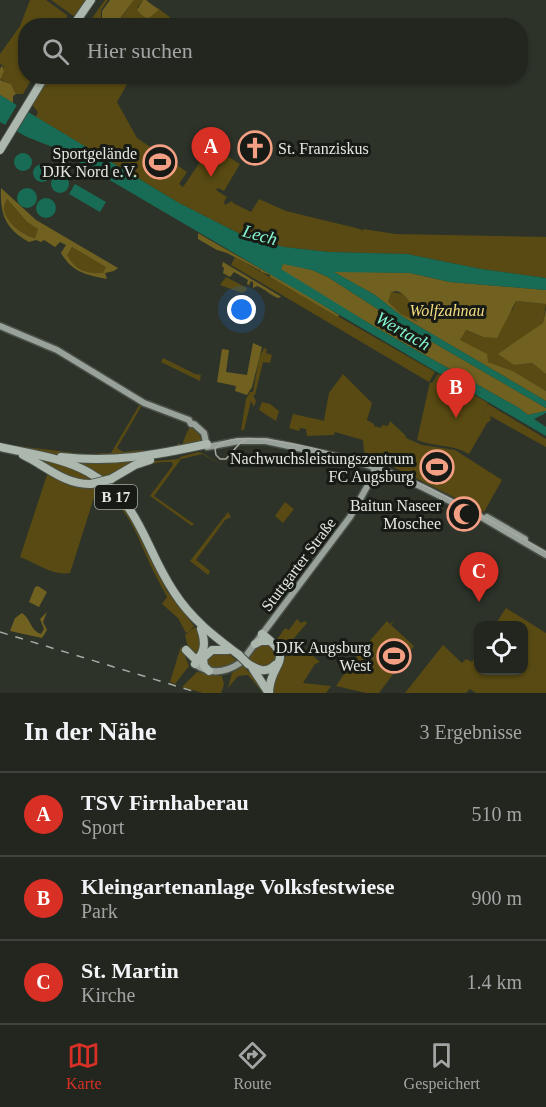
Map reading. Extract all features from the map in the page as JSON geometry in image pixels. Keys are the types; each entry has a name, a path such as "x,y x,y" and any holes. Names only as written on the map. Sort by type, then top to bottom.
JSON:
{"highway":[{"path":"79,18 91,0"},
{"path":"85,18 97,0"},
{"path":"0,150 35,84"},
{"path":"23,106 39,84"},
{"path":"0,140 8,132"},
{"path":"26,454 115,459 152,456 208,446"},
{"path":"26,454 63,479 73,483 91,484 111,479 143,462 208,446"},
{"name":"B 17","path":"0,449 73,465 93,475 112,489 138,520 165,578 180,602 206,630 243,661 267,693"},
{"name":"B 17","path":"26,454 72,467 92,477 115,496 135,522 171,593 201,629 243,661"},
{"path":"199,661 205,642 201,629"},
{"path":"243,661 262,671 274,667 278,661 278,653 263,637"},
{"path":"255,644 263,637"},
{"path":"263,637 277,646 280,656 280,662 270,680 267,693"},
{"path":"186,650 209,671"},
{"path":"199,661 212,650 228,650"}],"main road":[{"path":"0,326 57,350 139,401 193,422 202,430 208,446 242,441 267,441 392,469 495,520 546,553"},
{"name":"Stuttgarter Straße","path":"263,637 350,517 375,466"},
{"path":"209,671 224,671 243,661 255,644"}],"shaded area":[{"path":"30,0 46,0 67,15 67,18 23,18"},
{"path":"51,0 88,0 75,17"},
{"path":"105,0 108,0 101,10 101,18 92,18"},
{"path":"134,0 143,0 137,8 149,18 121,18"},
{"path":"155,6 171,18 149,18 158,10"},
{"path":"18,29 18,84 29,84 23,94 16,94 11,84 0,79 4,66 0,64 0,54"},
{"path":"44,84 127,84 117,102 137,138 187,172 179,184 183,187 211,146 240,164 224,191 218,188 216,190 227,197 225,205 232,201 251,212 259,199 286,211 356,228 362,232 363,229 396,234 546,237 546,278 481,269 407,254 329,252 284,247 246,237 179,203 36,117 38,112 30,106"},
{"path":"0,95 179,203 246,237 284,247 329,252 407,254 481,269 546,278 546,290 450,282 410,273 334,272 375,295 403,317 546,401 546,408 396,321 328,277 312,270 283,264 281,269 375,327 528,415 546,411 534,419 546,427 546,436 55,148 27,137 0,122"},
{"path":"19,153 27,153 32,158 30,169 19,171 14,166 14,158"},
{"path":"38,164 46,164 51,169 49,180 38,182 33,177 33,169"},
{"path":"56,175 64,175 69,180 67,191 56,193 51,188 51,180"},
{"path":"75,184 106,202 100,212 69,194"},
{"path":"27,188 34,191 37,198 34,205 27,208 20,205 17,198 20,191"},
{"path":"6,198 27,222 38,229 35,238 22,232 6,217 4,209"},
{"path":"46,198 53,201 56,208 53,215 46,218 39,215 36,208 39,201"},
{"path":"72,247 107,267 103,274 86,272 77,268 66,255"},
{"path":"235,257 435,372 429,382 231,265"},
{"path":"226,277 247,288 246,291 242,293 220,285"},
{"path":"381,286 390,286 391,292 404,294 409,299 417,323 386,301 379,291"},
{"path":"516,301 546,304 543,323 534,330 514,365 532,363 546,374 546,391 513,371 488,362 460,340 465,330 483,337 513,309"},
{"path":"264,348 267,349 266,353 272,355 270,363 263,362 255,395 253,395 256,401 254,407 251,401 244,430 241,430 246,399 250,392 253,392 259,358"},
{"path":"163,358 201,375 200,381 161,362"},
{"name":"Nachwuchsleistungszentrum FC Augsburg","path":"343,374 372,403 367,420 374,426 381,428 382,425 388,426 390,421 406,438 422,445 455,450 502,480 484,512 391,466 373,460 364,452 363,440 335,432 334,435 307,436 306,429 300,428 299,431 289,428 293,414 325,421 329,393"},
{"path":"438,374 488,403 483,413 488,404 546,439 546,447 490,416 491,420 469,454 417,440 430,382 432,383"},
{"path":"262,402 270,404 279,411 276,421 259,410"},
{"path":"140,404 142,405 117,448 123,452 143,450 144,452 176,447 178,443 182,445 191,426 197,430 203,442 159,454 78,458 0,444 84,454 111,453"},
{"path":"198,452 202,453 222,465 202,454 181,459 154,496 194,524 192,526 150,496 173,465 172,462 141,467 126,474 113,484 110,482 135,466 154,461 179,459"},
{"path":"152,457 104,480 71,460"},
{"path":"34,458 63,465 96,481 74,481"},
{"path":"32,463 60,478 98,485 70,573 57,573 20,557 48,472 37,469 37,466"},
{"path":"102,487 117,499 134,522 166,590 194,626 190,631 186,633 178,618 162,604 167,597 136,533 118,505 101,490"},
{"path":"285,502 294,509 283,523 275,516"},
{"path":"228,512 231,517 225,520 196,560 210,571 208,575 190,561"},
{"path":"506,608 527,621 498,621"},
{"path":"297,619 301,623 305,621 307,623 283,651 283,659 299,643 320,662 315,664 303,683 331,686 326,693 271,693 280,663 273,641 285,628 289,630"},
{"path":"395,620 391,625 414,646 379,693 366,693 336,686 355,658 387,621 390,624"},
{"path":"528,622 546,633 546,693 476,693 470,689 466,693 405,693 443,645 462,663 466,659 472,662 474,659 474,675 528,675"},
{"path":"195,627 204,640 198,657 189,652 185,635"},
{"path":"263,641 272,646 277,655 276,663 265,670 247,659"},
{"path":"181,646 189,666 175,684 170,682"},
{"path":"227,652 238,662 215,669 207,668 203,661 209,653"},
{"path":"242,665 255,678 263,693 248,675 238,676 228,688 232,673"},
{"path":"197,672 222,676 224,685 221,693 203,693 182,687"}],"green space":[{"path":"110,0 134,0 120,18 102,18 102,11"},
{"path":"143,0 159,10 149,18 144,17 137,10"},
{"path":"2,65 4,71 0,80 0,69"},
{"path":"0,80 11,84 16,94 13,96 13,103 0,95"},
{"path":"1,188 36,220 118,268 105,273 107,279 92,276 70,265 61,253 66,245 60,242 55,247 44,240 29,242 21,237 9,226 3,213","holes":["7,199 27,222 38,229 35,238 10,223 4,208","72,247 106,267 103,273 91,273 77,268 67,255"]},
{"path":"198,233 322,304 339,315 338,317 270,275 198,239"},
{"path":"223,262 281,297 275,297 257,286 253,288 253,282 247,284 248,280 234,272 230,277 223,273"},
{"name":"Wolfzahnau","path":"283,263 312,270 328,277 396,321 546,408 546,411 528,415 286,274 281,269"},
{"name":"Wolfzahnau","path":"332,271 410,273 450,282 546,290 546,304 516,301 497,338 483,337 466,330 460,340 487,354 488,362 513,371 546,391 546,401 403,317 375,295","holes":["391,292 402,293 410,304 417,322 401,314 388,302"]},
{"name":"Wolfzahnau","path":"546,309 546,374 532,363 514,365 498,354 543,323"},
{"path":"253,343 262,347 252,387 247,395 235,391 236,386 217,382 222,349 229,350 226,372 247,375"},
{"path":"38,586 47,592 39,607 29,602 35,587"},
{"path":"47,612 43,622 47,630 42,638 10,631 15,618 22,613 41,634 44,629 40,619"}],"pier":[{"path":"18,103 29,109 14,133 4,127"}],"tram line":[{"path":"246,440 240,443 226,459 220,459 216,455 215,449 229,441 251,439 279,441 343,456 413,480 546,552"}],"railway":[{"path":"0,632 199,693"}],"place":[{"name":"St. Franziskus","path":"255,148"},
{"name":"Sportgelände DJK Nord e.V.","path":"160,162"},
{"name":"TSV Firnhaberau","path":"211,177"},
{"name":"Kleingartenanlage Volksfestwiese","path":"456,418"},
{"name":"Nachwuchsleistungszentrum FC Augsburg","path":"437,467"},
{"name":"Baitun Naseer Moschee","path":"464,514"},
{"name":"St. Martin","path":"479,602"},
{"name":"DJK Augsburg West","path":"394,656"}],"water label":[{"name":"Lech","path":"260,235"},
{"name":"Wertach","path":"403,331"}]}
